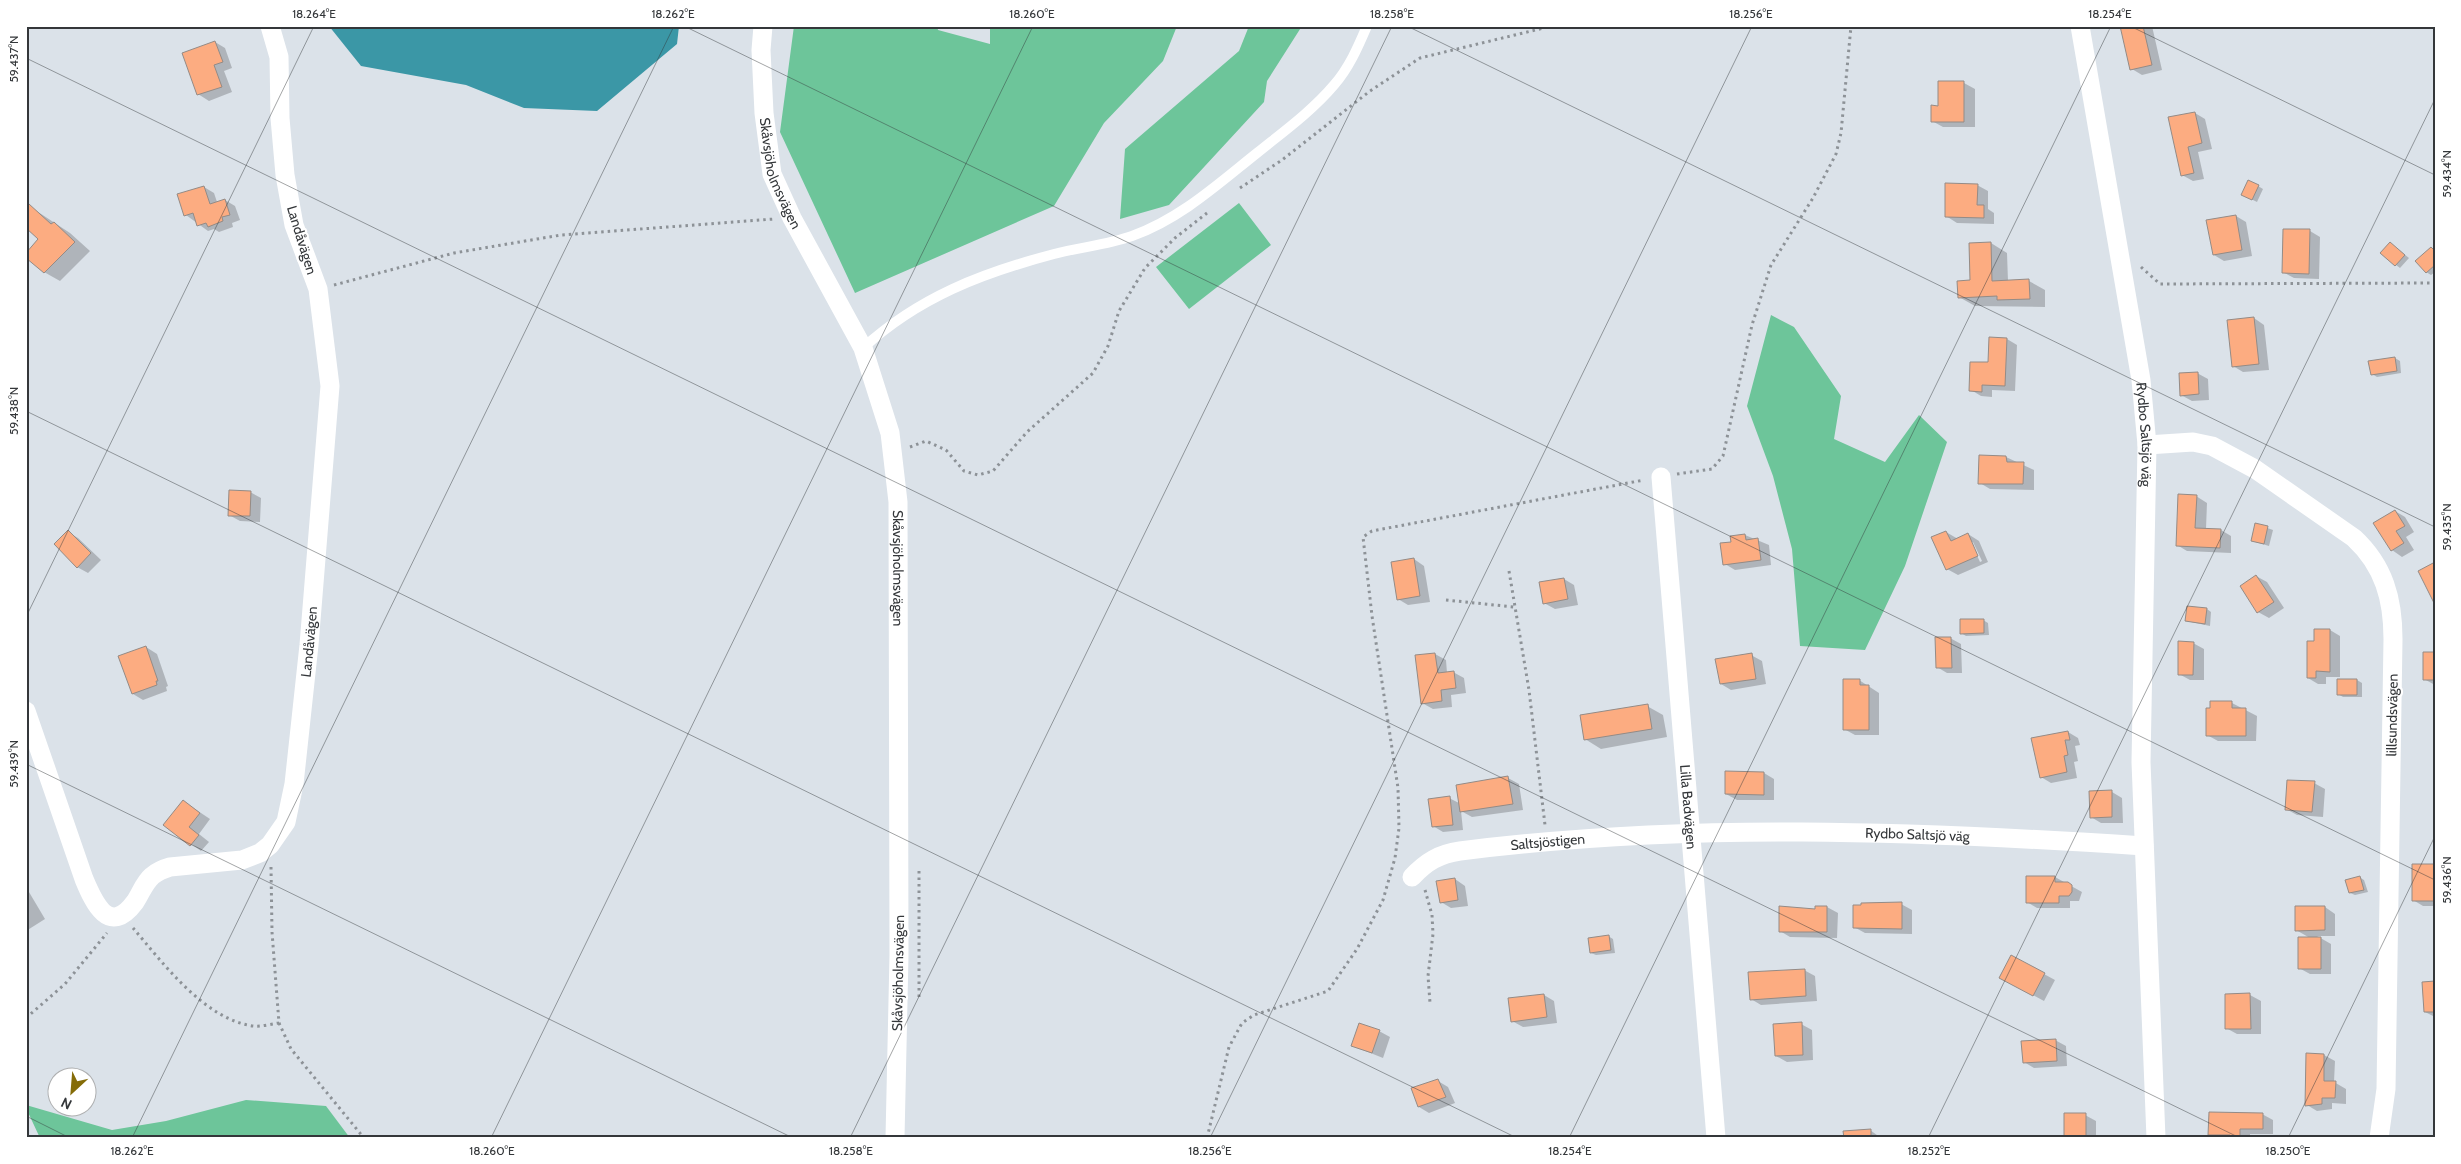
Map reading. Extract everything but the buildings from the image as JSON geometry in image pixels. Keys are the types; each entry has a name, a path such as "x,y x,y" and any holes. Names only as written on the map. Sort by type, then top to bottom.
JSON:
{"street":[{"name":"Landåvägen","path":"122,915 134,902 151,877 158,871 170,867 242,860 260,853 270,845 286,822 294,784 327,446 330,386 318,289 294,225 284,175 280,118 279,57 270,26"},
{"name":"Skåvsjöholmsvägen","path":"763,26 761,50 764,113 772,174 792,218 863,348 890,433 898,502 899,955 895,1138"},
{"name":"Rydbo Saltsjö väg","path":"2080,26 2141,380 2148,445 2142,695 2144,846 2156,1138"},
{"name":"lillsundsvägen","path":"2148,445 2202,443 2222,451 2254,469 2354,538 2371,556 2386,584 2393,613 2393,639 2386,1089 2379,1138"},
{"name":"Lilla Badvägen","path":"1661,477 1716,1138"},
{"path":"26,711 93,900 107,916 122,915"},
{"name":"Rydbo Saltsjö väg","path":"1691,833 1746,831 1970,835 2144,846"},
{"name":"Saltsjöstigen","path":"1416,874 1428,861 1448,853 1547,840 1691,833"}],"lane":[{"path":"863,348 889,324 936,295 990,274 1053,254 1130,236 1174,217 1269,144 1333,86 1356,53 1367,26"}],"path":[{"path":"1235,192 1282,160 1370,91 1420,58 1552,26"},
{"path":"1207,1138 1229,1047 1242,1024 1254,1015 1328,991 1357,949 1383,900 1395,858 1400,828 1398,788 1372,616 1364,537 1372,531 1712,469 1723,456 1752,326 1771,264 1813,198 1836,154 1841,134 1852,26"},
{"path":"907,452 911,446 926,441 946,450 964,471 978,476 994,471 1027,432 1093,373 1108,346 1119,311 1145,268 1175,238 1213,209"},
{"path":"318,289 454,253 561,235 792,218"},
{"path":"2118,246 2160,284 2432,282"},
{"path":"1509,571 1529,690 1547,840"},
{"path":"1446,600 1514,607"},
{"path":"270,845 272,932 279,1023 291,1049 364,1138"},
{"path":"918,1004 920,975 919,862"},
{"path":"1416,874 1432,915 1433,934 1428,976 1430,1003"},
{"path":"26,1018 64,984 122,915 183,986 224,1016 253,1026 279,1023"}],"green space":[{"path":"794,26 937,26 938,30 990,44 990,26 1177,26 1163,61 1104,123 1054,206 855,293 780,132"},
{"path":"1249,26 1302,26 1267,81 1264,102 1169,205 1120,219 1125,149 1239,51"},
{"path":"1239,203 1271,245 1189,309 1156,267"},
{"path":"1771,315 1794,327 1841,396 1834,439 1885,462 1919,415 1947,442 1905,566 1865,650 1800,646 1792,549 1773,476 1747,406"},
{"path":"246,1100 326,1106 350,1138 40,1138 26,1105 48,1111 48,1116 64,1116 112,1130 166,1121"}],"water":[{"path":"329,26 679,26 677,44 597,111 524,108 466,85 361,66"}]}
